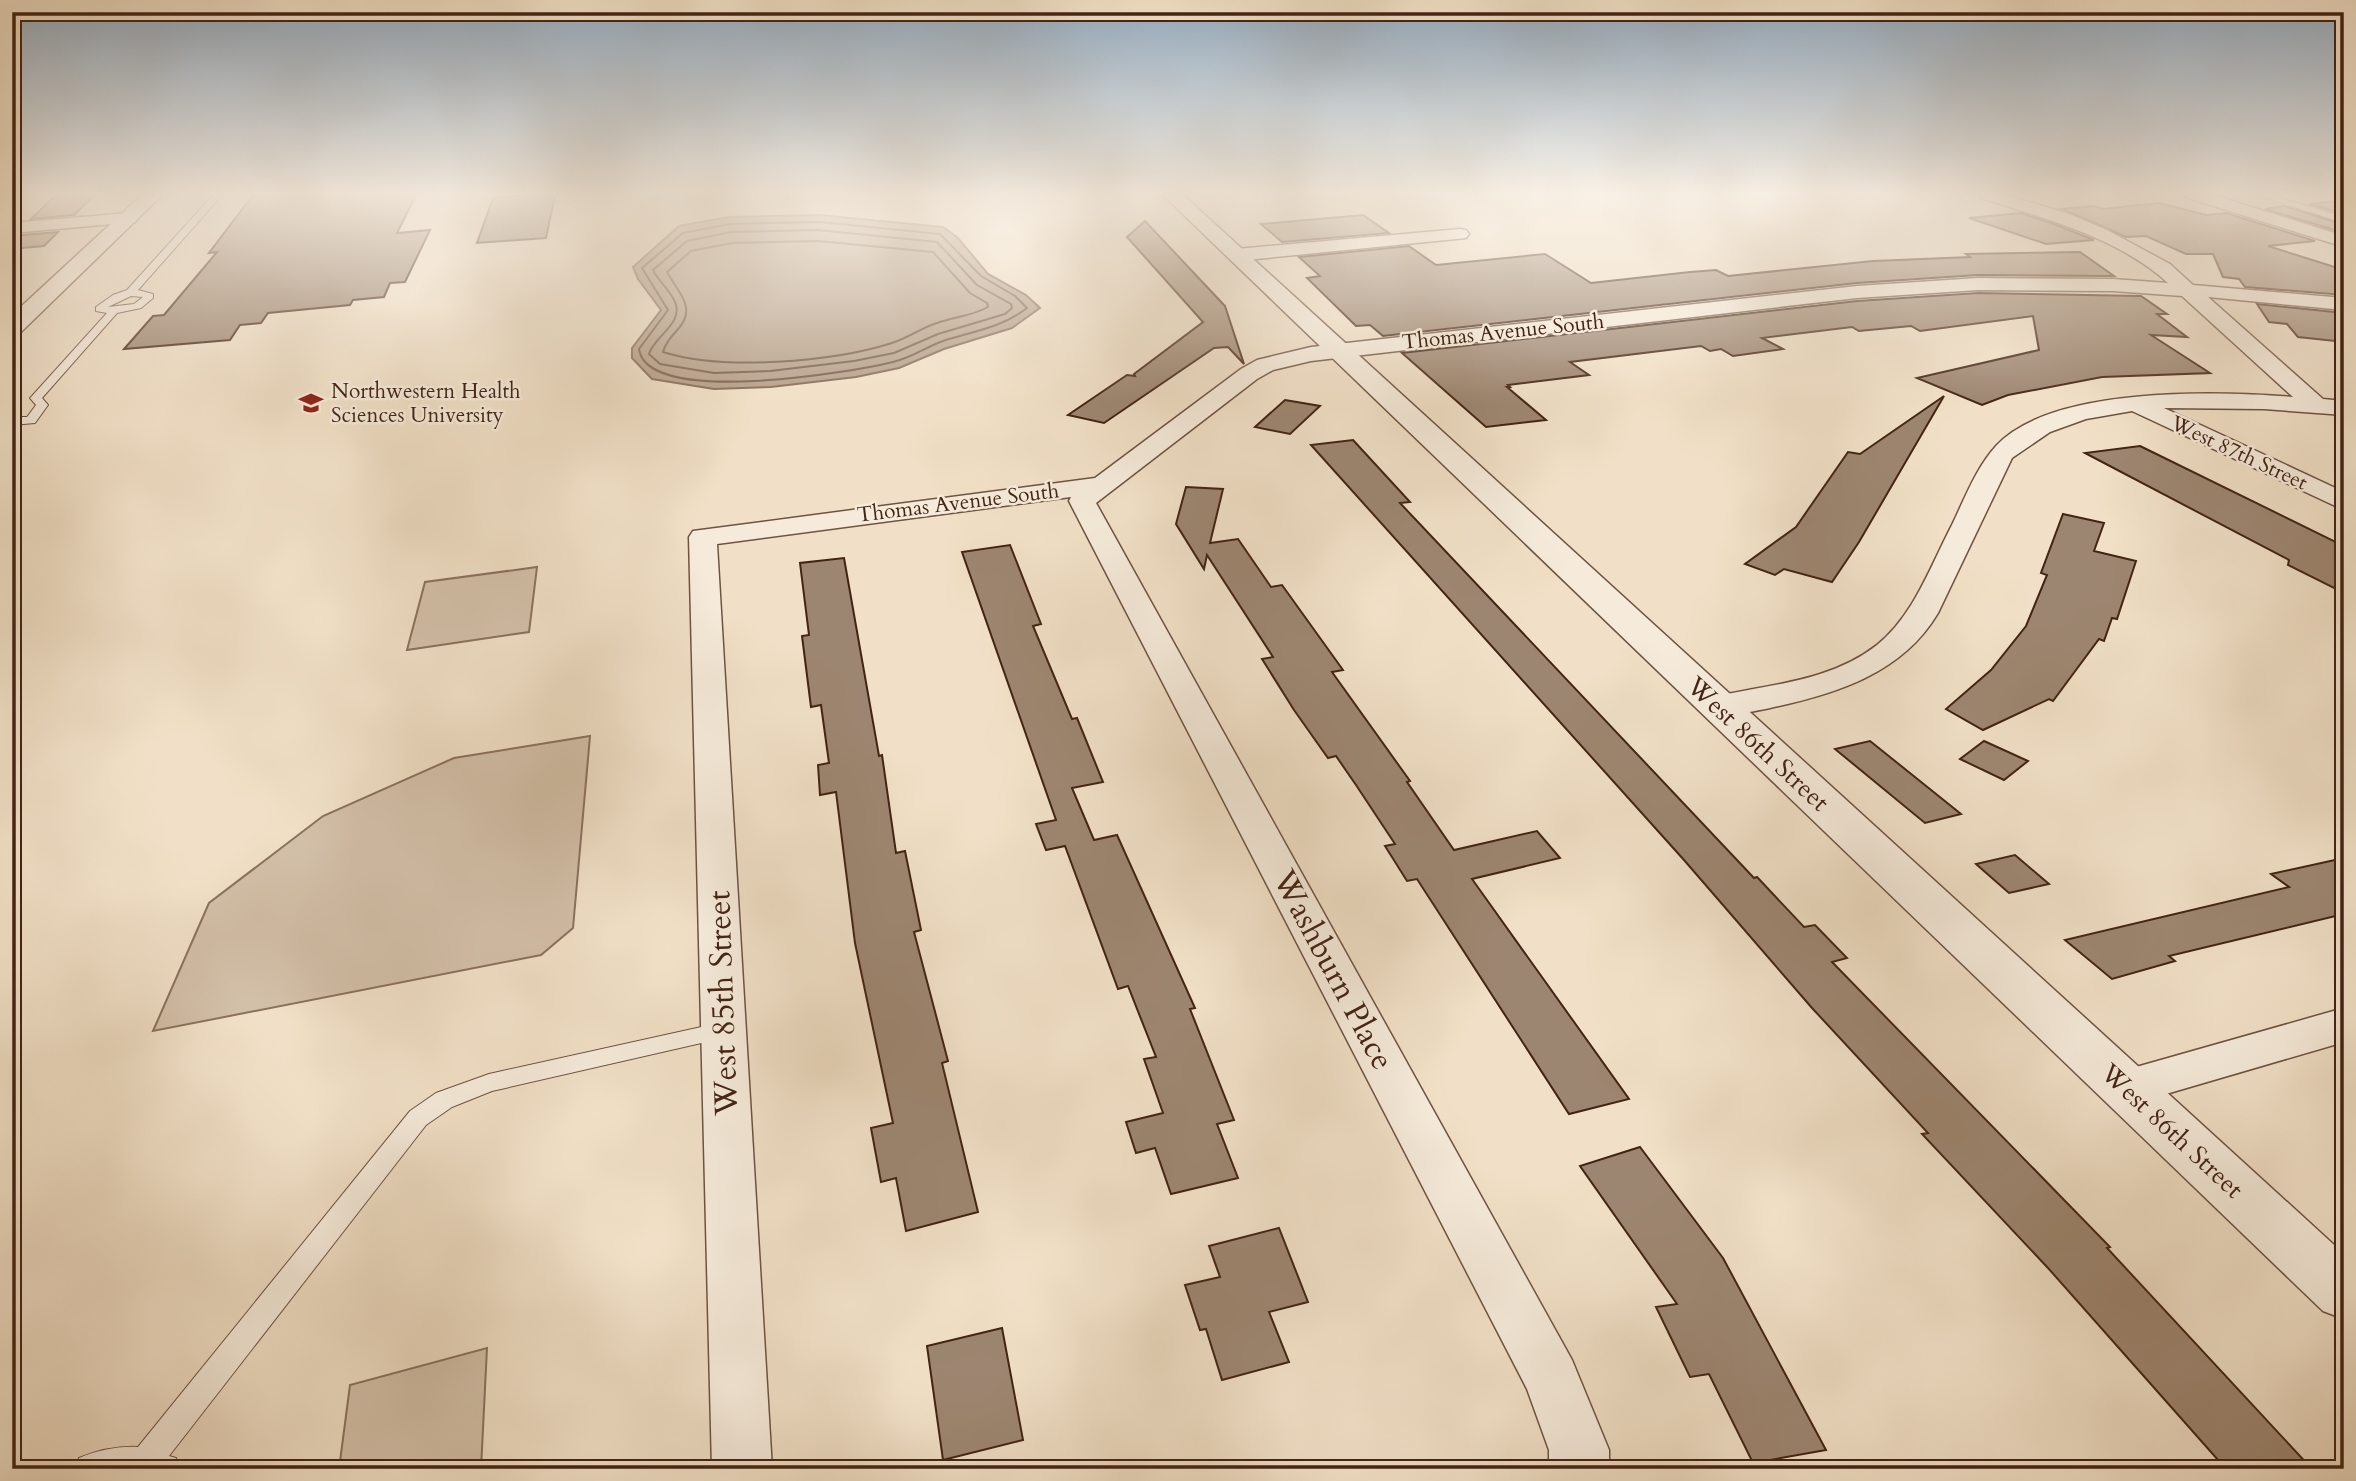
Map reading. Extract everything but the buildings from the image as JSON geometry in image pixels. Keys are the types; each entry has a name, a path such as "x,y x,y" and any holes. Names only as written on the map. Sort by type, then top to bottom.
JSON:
{"street":[{"path":"12,328 79,264"},
{"name":"West 86th Street","path":"1246,264 2344,1292"},
{"path":"2156,264 2316,405"},
{"name":"Thomas Avenue South","path":"703,537 1102,485 1265,365 1338,351 1916,287 2045,283 2186,289 2344,304"},
{"path":"1718,706 1767,699 1826,683 1870,662 1905,637 1925,609 1993,467 2008,447 2033,431 2065,418 2135,404 2199,400 2344,408"},
{"name":"West 87th Street","path":"2135,404 2344,502"},
{"name":"Washburn Place","path":"1102,485 1082,500 1552,1379 1580,1450 1579,1469"},
{"name":"West 85th Street","path":"703,537 742,1469"},
{"path":"2126,1088 2344,1025"}],"lane":[{"path":"130,293 156,264"},
{"path":"130,293 150,296 137,306 114,311 100,309 110,298 130,293"},
{"path":"12,421 31,420 43,405 36,398 114,311"},
{"path":"90,1469 114,1461 156,1465 418,1118 444,1100 489,1083 724,1030"}],"shaded area":[{"path":"537,567 529,632 407,650 425,582"},
{"path":"590,736 573,928 541,955 153,1031 209,903 323,816 454,758"},
{"path":"487,1348 481,1469 339,1469 350,1385"}],"water":[{"path":"636,264 980,264 988,274 1026,295 1040,308 1012,328 944,349 899,368 856,377 771,387 714,389 652,379 632,358 632,348 661,310 638,279 633,267"}],"place":[{"name":"Northwestern Health Sciences University","path":"311,403"}]}
